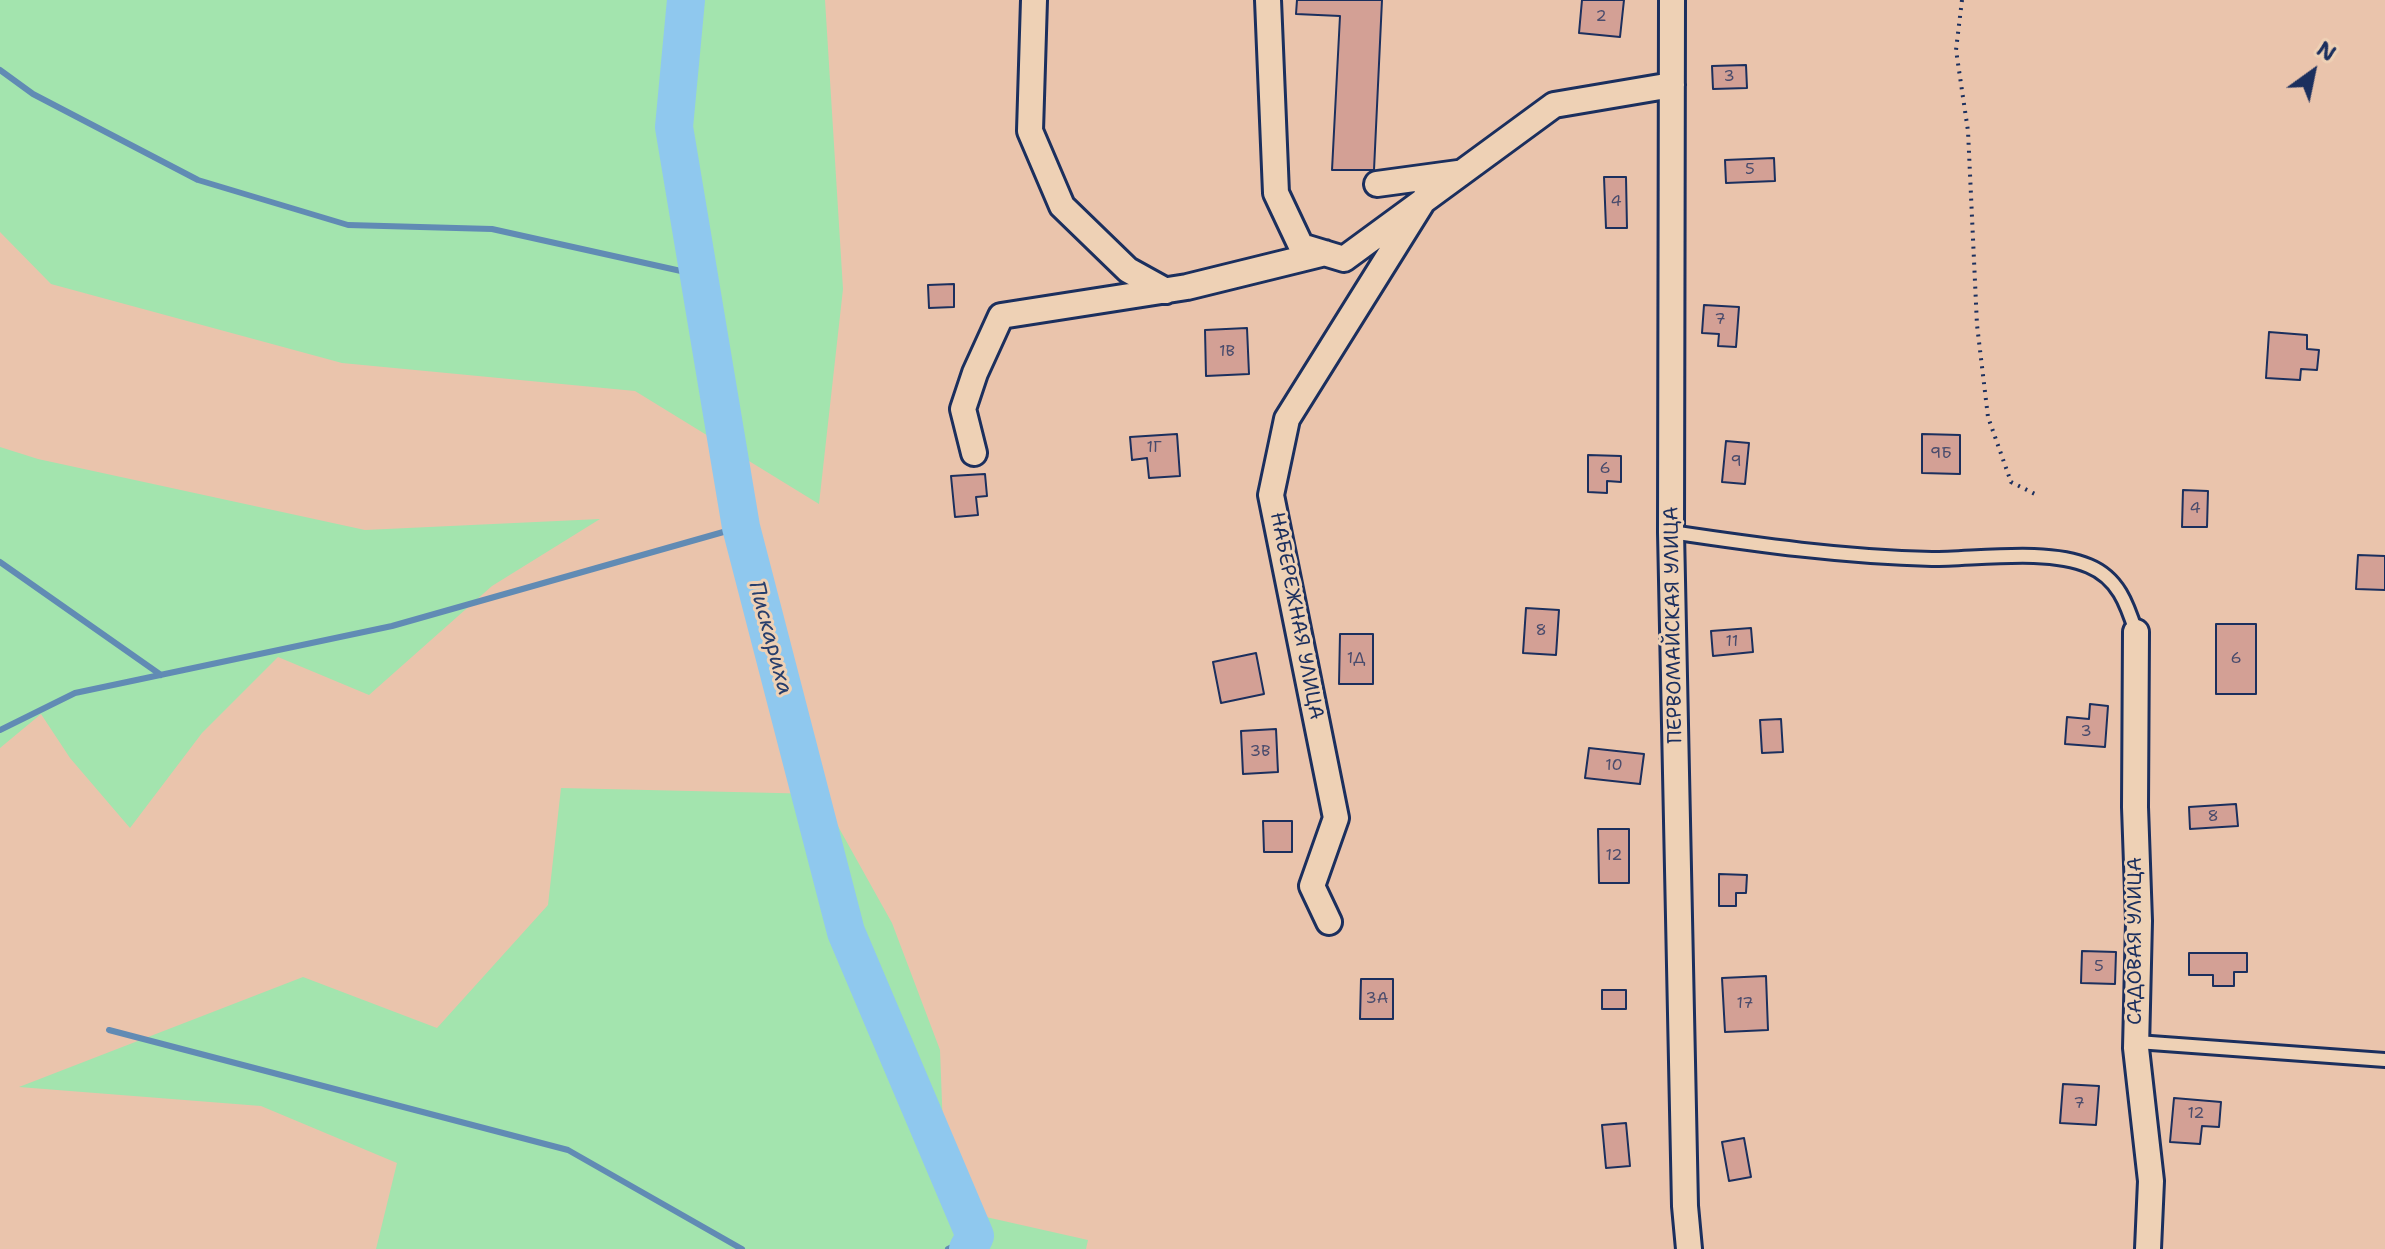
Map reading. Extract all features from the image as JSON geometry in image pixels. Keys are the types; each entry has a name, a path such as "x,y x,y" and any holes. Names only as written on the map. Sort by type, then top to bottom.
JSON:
{"street":[{"path":"1034,0 1030,131 1062,206 1128,270 1166,291"},
{"path":"1268,0 1276,193 1301,246 1344,259 1554,105 1672,85"},
{"name":"ПЕРВОМАЙСКАЯ УЛИЦА","path":"1672,0 1671,532 1685,1206 1689,1249"},
{"path":"1377,184 1460,173"},
{"name":"НАБЕРЕЖНАЯ УЛИЦА","path":"1329,922 1312,886 1336,818 1271,495 1287,419 1425,198"},
{"path":"974,453 963,409 975,373 1001,316 1166,291 1325,253"},
{"name":"САДОВАЯ УЛИЦА","path":"2136,632 2137,1042 2151,1181 2148,1249"}],"lane":[{"path":"1671,532 1807,552 1932,559 2036,556 2087,564 2106,575 2126,600 2136,632"},
{"path":"2137,1042 2385,1060"}],"path":[{"path":"1962,0 1956,50 1968,131 1977,325 1988,417 2011,482 2037,495"}],"green space":[{"path":"0,0 825,0 843,289 819,504 635,391 342,363 51,284 0,232"},
{"path":"0,447 38,459 365,530 600,519 492,586 369,695 278,657 202,733 130,828 70,758 41,714 0,748"},
{"path":"561,788 820,794 892,923 940,1050 946,1208 1088,1240 1086,1249 376,1249 397,1163 261,1106 19,1087 303,977 437,1028 548,905"}],"building":[{"path":"1297,0 1382,0 1374,170 1332,170 1340,16 1296,14"},
{"path":"1582,0 1624,0 1620,37 1579,33"},
{"path":"1746,65 1747,88 1713,89 1712,66"},
{"path":"1774,158 1775,181 1726,183 1725,160"},
{"path":"1604,177 1626,177 1627,228 1606,228"},
{"path":"954,284 954,307 929,308 928,285"},
{"path":"1704,305 1739,307 1736,347 1718,346 1719,334 1702,333"},
{"path":"1247,328 1249,374 1206,376 1205,330"},
{"path":"2269,332 2307,335 2307,349 2319,350 2317,370 2301,369 2300,380 2266,378"},
{"path":"1177,434 1180,476 1149,478 1147,458 1132,460 1130,437"},
{"path":"1922,434 1960,435 1960,474 1922,473"},
{"path":"1726,441 1749,443 1745,484 1722,482"},
{"path":"1588,455 1621,456 1621,482 1607,481 1607,493 1588,492"},
{"path":"985,474 987,496 976,497 978,515 955,517 951,476"},
{"path":"2183,490 2208,491 2207,527 2182,527"},
{"path":"2358,555 2385,556 2385,590 2356,589"},
{"path":"1526,608 1559,610 1556,655 1523,653"},
{"path":"2216,624 2256,624 2256,694 2216,694"},
{"path":"1751,628 1753,652 1713,656 1711,631"},
{"path":"1340,634 1373,634 1373,684 1339,684"},
{"path":"1256,653 1264,694 1221,703 1213,662"},
{"path":"2090,704 2108,706 2105,747 2065,744 2067,717 2089,719"},
{"path":"1781,719 1783,752 1762,753 1760,720"},
{"path":"1276,729 1278,772 1243,774 1241,731"},
{"path":"1589,748 1644,754 1640,784 1585,778"},
{"path":"2236,804 2238,826 2190,829 2189,807"},
{"path":"1263,821 1292,821 1292,852 1264,852"},
{"path":"1598,829 1629,829 1629,883 1599,883"},
{"path":"1719,874 1747,875 1746,893 1736,893 1736,906 1719,906"},
{"path":"2082,951 2116,952 2115,984 2081,983"},
{"path":"2189,953 2247,953 2247,972 2234,972 2234,986 2213,986 2213,975 2189,975"},
{"path":"1766,976 1768,1030 1725,1032 1722,978"},
{"path":"1361,979 1393,979 1393,1019 1360,1019"},
{"path":"1602,990 1626,990 1626,1009 1602,1009"},
{"path":"2063,1084 2099,1086 2096,1125 2060,1123"},
{"path":"2174,1098 2221,1102 2219,1127 2202,1126 2200,1144 2170,1142"},
{"path":"1626,1123 1630,1166 1606,1168 1602,1125"},
{"path":"1744,1138 1751,1177 1729,1181 1722,1142"}],"waterway":[{"name":"Пискариха","path":"686,0 674,127 741,527 846,932 975,1236 968,1249"},
{"path":"0,70 33,94 198,180 348,225 492,229 699,275"},
{"path":"0,730 75,693 392,626 741,527"},
{"path":"0,562 161,675"},
{"path":"109,1030 568,1150 742,1249"},
{"path":"948,1249 975,1236"}]}
